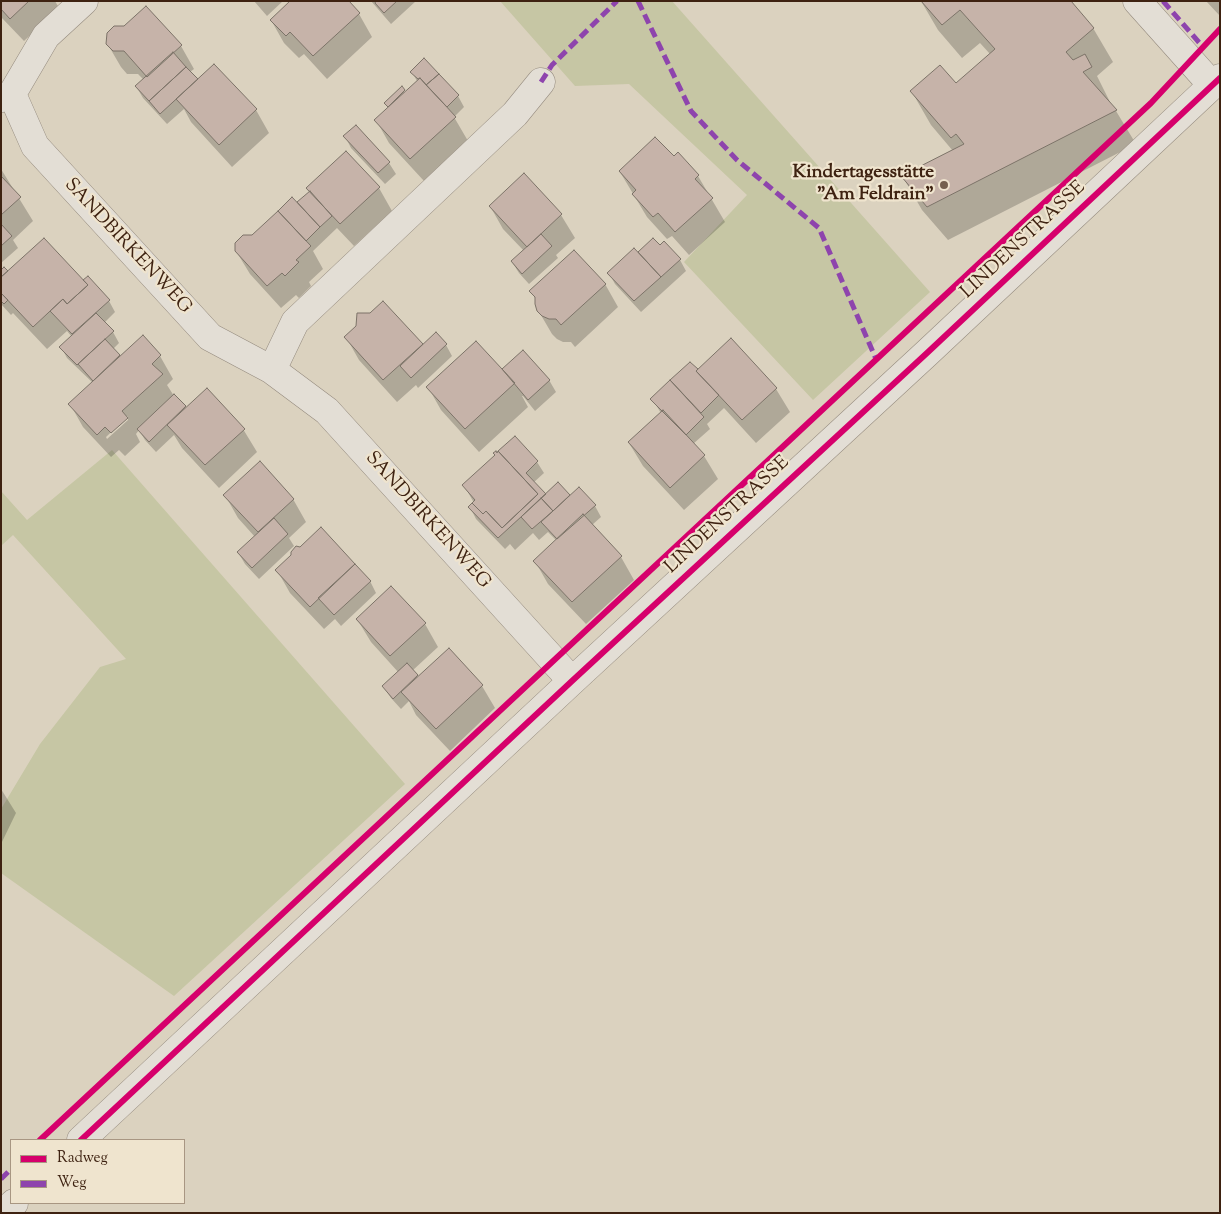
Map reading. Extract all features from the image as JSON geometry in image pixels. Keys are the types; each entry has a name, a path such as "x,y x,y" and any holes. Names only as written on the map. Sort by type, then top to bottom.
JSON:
{"street":[{"name":"SANDBIRKENWEG","path":"84,1 46,36 7,96 34,146 210,336 272,370 327,410 572,681"},
{"path":"1138,1 1216,82"},
{"path":"272,370 295,322 515,114 540,82"},
{"name":"LINDENSTRASSE","path":"82,1139 1216,82"},
{"path":"4,1213 13,1204"}],"green space":[{"path":"500,1 672,1 930,292 813,400 684,262 747,195 629,84 575,86"},
{"path":"112,450 405,784 174,996 1,873 1,809 40,744 100,667 126,659 13,535 1,546 1,491 27,520"}],"building":[{"path":"1,1 29,1 10,19 1,9"},
{"path":"290,1 349,1 360,13 313,56 290,32 286,36 270,20"},
{"path":"376,1 397,1 384,13 375,3"},
{"path":"921,1 1071,1 1094,28 1066,52 1073,60 1085,54 1092,67 1083,72 1117,110 927,207 901,176 964,144 956,134 951,138 910,91 940,65 956,83 995,49 960,10 942,25"},
{"path":"146,6 182,45 147,77 124,51 113,51 106,44 107,33 114,26 124,26"},
{"path":"173,52 186,67 149,101 135,86"},
{"path":"424,58 439,74 426,85 420,78 418,79 410,72"},
{"path":"214,64 257,109 219,145 176,99"},
{"path":"186,67 198,79 160,114 149,101"},
{"path":"439,74 459,95 447,107 426,85"},
{"path":"420,78 456,117 410,159 374,120"},
{"path":"402,86 405,90 388,107 384,103"},
{"path":"356,125 390,162 378,173 343,136"},
{"path":"655,137 674,156 678,152 699,175 695,179 713,198 675,232 658,213 653,217 632,194 636,190 619,171"},
{"path":"346,151 380,187 340,224 306,188"},
{"path":"524,173 562,214 527,247 489,206"},
{"path":"1,176 21,197 1,215"},
{"path":"310,191 332,216 320,227 297,202"},
{"path":"292,197 320,227 306,241 278,211"},
{"path":"278,211 311,246 296,260 299,262 285,276 282,273 267,286 235,251 235,243 243,235 252,235"},
{"path":"1,224 12,236 1,246"},
{"path":"541,234 552,246 522,274 511,261"},
{"path":"44,238 88,285 67,304 63,299 33,327 1,293 1,277"},
{"path":"653,238 660,245 664,241 681,259 661,277 638,252"},
{"path":"634,248 661,277 634,301 607,273"},
{"path":"574,250 606,284 561,325 556,319 549,319 537,311 535,297 529,291"},
{"path":"4,267 8,271 1,277 1,270"},
{"path":"88,276 110,300 72,334 50,311 63,299 67,304 88,285 83,280"},
{"path":"1,293 8,300 4,304 1,301"},
{"path":"383,301 423,344 383,380 344,337 356,326 357,313 370,313"},
{"path":"96,313 114,331 77,365 59,347"},
{"path":"436,332 447,344 411,378 400,366"},
{"path":"143,335 161,355 152,364 163,374 122,411 128,418 111,433 105,427 97,435 68,404"},
{"path":"731,338 777,388 742,420 696,371"},
{"path":"105,339 120,355 93,381 78,364"},
{"path":"476,341 515,383 465,429 426,387"},
{"path":"523,350 550,380 528,400 502,369"},
{"path":"690,362 719,395 701,413 670,380"},
{"path":"670,380 704,417 686,435 650,399"},
{"path":"207,388 245,429 205,465 167,425"},
{"path":"174,394 186,406 149,442 137,429"},
{"path":"663,410 705,455 670,488 628,442"},
{"path":"515,436 538,461 526,473 546,494 498,538 468,507 472,503 483,514 486,511 502,528 538,494 498,451"},
{"path":"496,451 538,494 502,528 486,511 483,514 472,503 475,500 462,485 495,455 493,453"},
{"path":"260,461 294,499 258,532 223,495"},
{"path":"558,482 570,495 553,511 541,498"},
{"path":"579,487 596,505 557,539 541,522"},
{"path":"541,498 553,511 532,529 521,517"},
{"path":"583,514 622,556 572,602 533,561"},
{"path":"274,518 288,534 252,568 237,552"},
{"path":"321,527 355,564 310,607 275,570 291,555 296,546 300,547"},
{"path":"355,564 371,581 334,615 318,598"},
{"path":"391,586 426,623 390,656 356,619"},
{"path":"449,648 483,685 436,729 401,692"},
{"path":"407,663 418,675 393,699 382,686"}],"marked path":[{"path":"541,82 552,65 617,1"},
{"path":"638,1 691,111 737,160 819,228 876,359"},
{"path":"1163,1 1203,47"},
{"path":"1,1179 10,1170"}],"cycle path":[{"path":"41,1139 1151,103 1220,29"},
{"path":"82,1139 1220,78"}],"place":[{"name":"Kindertagesstätte \"Am Feldrain\"","path":"944,185"}]}
